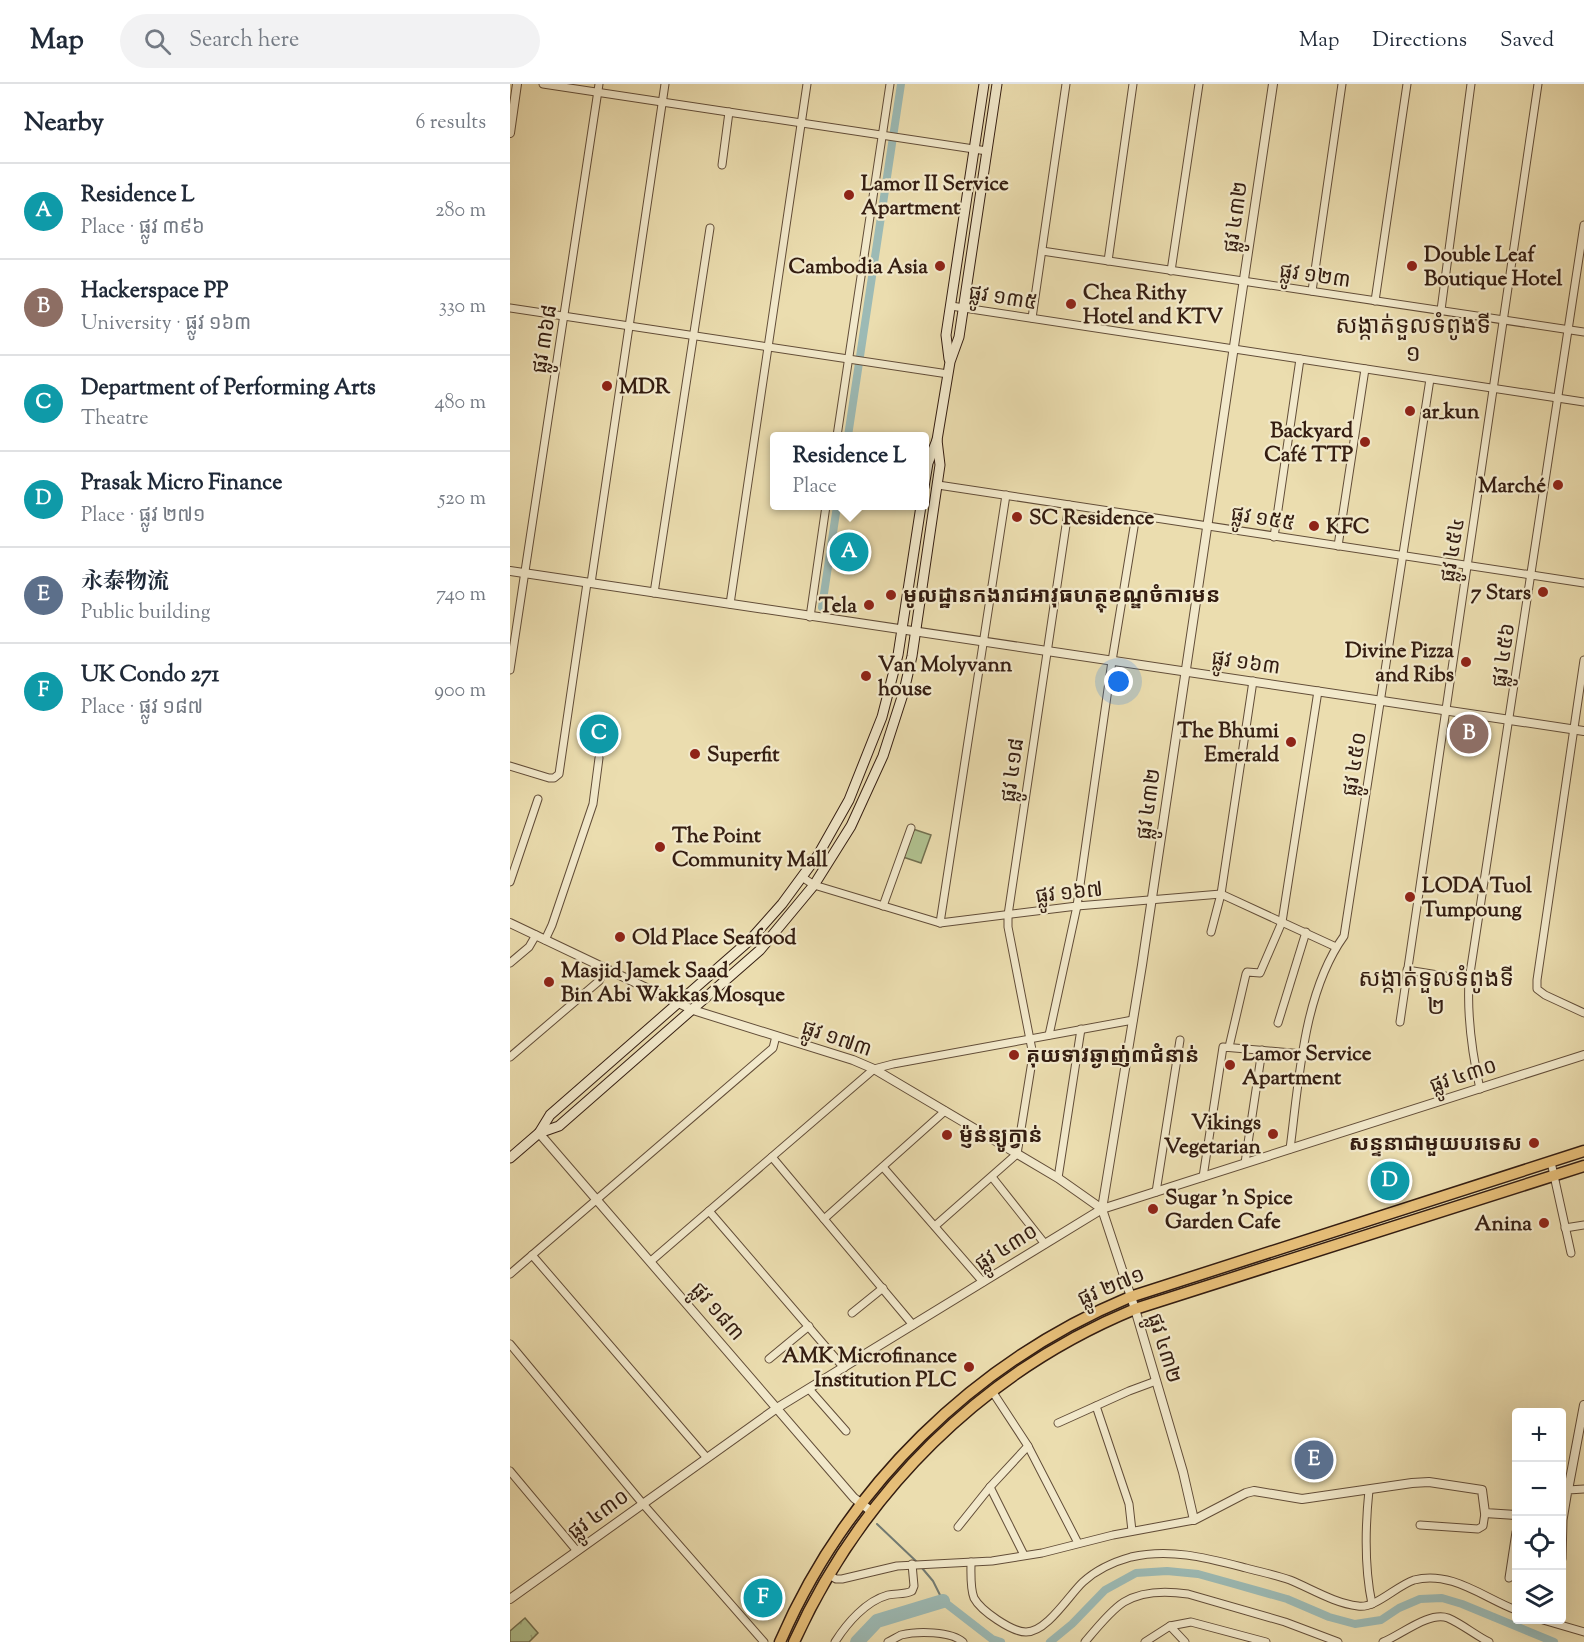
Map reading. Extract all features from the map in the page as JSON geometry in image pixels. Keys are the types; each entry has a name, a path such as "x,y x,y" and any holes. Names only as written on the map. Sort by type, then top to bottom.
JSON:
{"main road":[{"path":"950,362 946,335 984,84"},
{"path":"539,1133 559,1126 760,950 814,885 830,861 861,807 884,756 904,691 915,633 938,485 940,465 938,440 950,362 959,337 964,308 998,84"},
{"path":"929,461 938,440"},
{"path":"510,1158 539,1133 550,1115 750,940 802,878 818,855 849,800 882,717 902,631 920,510"},
{"path":"882,717 896,721"},
{"path":"621,1053 631,1064"},
{"name":"ផ្លូវ ២៧១","path":"780,1642 828,1550 860,1503 901,1456 931,1425 985,1381 1063,1329 1098,1310 1130,1297 1584,1151"},
{"name":"ផ្លូវ ២៧១","path":"794,1642 829,1575 870,1511 910,1465 940,1435 992,1392 1067,1341 1104,1321 1135,1309 1584,1166"}],"street":[{"path":"510,133 517,84"},
{"path":"543,84 987,151"},
{"name":"ផ្លូវ ៣៦៨","path":"510,670 599,84"},
{"path":"510,766 549,778 555,778 559,774 665,84"},
{"path":"730,604 807,84"},
{"path":"838,432 852,360 886,136 890,84"},
{"path":"1032,318 1066,84"},
{"path":"1108,261 1133,84"},
{"path":"1172,271 1199,84"},
{"name":"ផ្លូវ ៤៣២","path":"1194,1520 1183,1472 1135,1309 1102,1209 1133,1020 1273,84"},
{"path":"1312,291 1342,84"},
{"path":"1376,301 1407,84"},
{"path":"1441,310 1472,84"},
{"name":"ផ្លូវ ៤៥៤","path":"1400,1022 1538,84"},
{"path":"722,165 729,112"},
{"name":"ផ្លូវ ៤៥៦","path":"1480,1089 1469,1023 1469,980 1584,225"},
{"path":"654,593 710,228"},
{"name":"ផ្លូវ ១២៣","path":"1042,251 1584,332"},
{"name":"ផ្លូវ ១៣៥","path":"951,306 1584,402"},
{"path":"510,309 948,374"},
{"path":"1274,537 1300,359"},
{"path":"1338,546 1365,369"},
{"name":"ផ្លូវ ៤៥០","path":"1290,1149 1303,1054 1317,996 1336,947 1344,936 1430,379"},
{"name":"ផ្លូវ ១៥៥","path":"938,485 1584,583"},
{"path":"940,923 1006,495"},
{"name":"ផ្លូវ ៤១៨","path":"1017,1154 1033,1055 1008,927 1008,915 1069,505"},
{"path":"810,617 825,510"},
{"path":"1048,1035 1077,906 1112,661 1136,515"},
{"name":"ផ្លូវ ១៦៣","path":"510,571 1584,731"},
{"path":"1584,660 1537,980 1538,988 1545,995 1584,1012"},
{"path":"1211,932 1221,894 1253,681"},
{"path":"1203,1177 1226,1047 1246,974 1247,972 1260,973 1282,922 1318,691"},
{"path":"545,939 552,925 593,804 599,758"},
{"path":"510,882 538,799"},
{"path":"883,906 911,828"},
{"name":"ផ្លូវ ១៦៧","path":"802,878 814,885 940,923 1077,906 1221,894"},
{"path":"1221,894 1336,947"},
{"name":"ផ្លូវ ១៧៣","path":"510,922 693,1010 853,1060 874,1069 1058,1178 1102,1209"},
{"path":"1278,1023 1306,932"},
{"path":"510,963 529,947 536,935"},
{"path":"510,1057 599,981 605,968"},
{"path":"1407,970 1469,980"},
{"path":"651,1261 874,1069 1133,1020"},
{"path":"1058,1178 1081,1029"},
{"path":"510,1274 773,1048 776,1036"},
{"path":"1156,1192 1180,1040"},
{"path":"1226,1047 1303,1054"},
{"path":"1245,1163 1262,1050"},
{"name":"ផ្លូវ ៤៣០","path":"510,1599 777,1408 1102,1209 1584,1055"},
{"path":"824,1218 945,1111"},
{"name":"ផ្លូវ ១៨៣","path":"539,1133 860,1503 870,1511"},
{"path":"935,1226 993,1178 1017,1154"},
{"path":"772,1157 913,1325"},
{"path":"1551,1162 1570,1253"},
{"path":"883,1167 983,1282"},
{"path":"993,1178 1045,1244"},
{"path":"709,1211 844,1368"},
{"path":"1565,1228 1584,1225"},
{"path":"532,1255 707,1458"},
{"path":"852,1313 883,1288"},
{"path":"770,1359 809,1326"},
{"path":"510,1344 643,1504 764,1642"},
{"path":"1058,1423 1156,1381"},
{"path":"809,1389 846,1431"},
{"path":"992,1392 1028,1446 1078,1543"},
{"path":"1096,1406 1129,1504 1132,1531"},
{"path":"1566,1490 1580,1444 1584,1406"},
{"path":"958,1527 990,1487 1028,1446"},
{"path":"510,1471 577,1551"},
{"path":"829,1575 842,1579 913,1564 992,1561 1042,1553 1132,1531 1194,1520 1230,1500 1254,1491 1302,1499 1429,1482 1482,1490 1486,1520 1478,1529 1420,1525"},
{"path":"990,1487 1023,1556"},
{"path":"1566,1493 1584,1489"},
{"path":"1369,1490 1366,1553 1372,1605"},
{"path":"1485,1513 1512,1515"},
{"path":"970,1562 974,1598 983,1609 1011,1627 1028,1632 1048,1620 1084,1582 1105,1566 1155,1552 1192,1554 1209,1558 1287,1579 1346,1604 1360,1607 1372,1605 1393,1590 1415,1580 1430,1578 1462,1584 1512,1608"},
{"path":"1509,1578 1512,1558"},
{"path":"835,1642 848,1624 879,1598 912,1591 915,1586 913,1564"},
{"path":"1085,1642 1123,1602 1137,1596 1173,1592 1188,1594 1285,1622 1338,1642"},
{"path":"1383,1642 1438,1617 1446,1617 1489,1642"},
{"path":"1145,1642 1170,1626 1191,1622 1266,1642"},
{"path":"1561,1624 1584,1632"},
{"path":"1170,1626 1185,1642"},
{"path":"888,1642 901,1635 939,1634 949,1634 958,1637 963,1642"}],"green space":[{"path":"913,829 931,835 921,863 903,857"},
{"path":"525,1618 538,1633 529,1642 510,1642 510,1631"}],"waterway":[{"path":"849,432 901,84"},
{"path":"822,607 836,510"},
{"path":"877,1524 918,1563"},
{"path":"922,1568 933,1581 943,1601"},
{"path":"1050,1642 1072,1624 1105,1590 1136,1573 1167,1571 1198,1574 1234,1584 1287,1599 1329,1617 1355,1624 1381,1620 1399,1608 1420,1599 1442,1598 1554,1642"},
{"path":"943,1601 992,1639 1001,1642"},
{"path":"857,1642 877,1621 943,1601"}],"place":[{"name":"Lamor II Service Apartment","path":"849,195"},
{"name":"Cambodia Asia","path":"940,266"},
{"name":"Double Leaf Boutique Hotel","path":"1412,266"},
{"name":"Chea Rithy Hotel and KTV","path":"1071,304"},
{"name":"MDR","path":"607,386"},
{"name":"ar_kun","path":"1410,411"},
{"name":"Backyard Café TTP","path":"1365,442"},
{"name":"Marché","path":"1558,485"},
{"name":"SC Residence","path":"1017,517"},
{"name":"KFC","path":"1314,526"},
{"name":"Residence L","path":"849,552"},
{"name":"7 Stars","path":"1543,592"},
{"name":"មូលដ្ឋានកងរាជអាវុធហត្ថុខណ្ឌចំការមន","path":"891,595"},
{"name":"Tela","path":"869,605"},
{"name":"Divine Pizza and Ribs","path":"1466,662"},
{"name":"Van Molyvann house","path":"866,676"},
{"name":"Department of Performing Arts","path":"599,734"},
{"name":"Hackerspace PP","path":"1469,734"},
{"name":"The Bhumi Emerald","path":"1291,742"},
{"name":"Superfit","path":"695,754"},
{"name":"The Point Community Mall","path":"660,847"},
{"name":"LODA Tuol Tumpoung","path":"1410,897"},
{"name":"Old Place Seafood","path":"620,937"},
{"name":"Masjid Jamek Saad Bin Abi Wakkas Mosque","path":"549,982"},
{"name":"គុយទាវឆ្ងាញ់៣ជំនាន់","path":"1014,1055"},
{"name":"Lamor Service Apartment","path":"1230,1065"},
{"name":"Vikings Vegetarian","path":"1273,1134"},
{"name":"ម្ញ៉ន់ន្យូក្វាន់","path":"947,1135"},
{"name":"សន្ទនាជាមួយបរទេស","path":"1534,1143"},
{"name":"Prasak Micro Finance","path":"1390,1181"},
{"name":"Sugar 'n Spice Garden Cafe","path":"1153,1209"},
{"name":"Anina","path":"1544,1223"},
{"name":"AMK Microfinance Institution PLC","path":"969,1367"},
{"name":"永泰物流","path":"1314,1460"},
{"name":"UK Condo 271","path":"763,1598"}],"district":[{"name":"សង្កាត់ទួលទំពូងទី ១","path":"1413,339"},
{"name":"សង្កាត់ទួលទំពូងទី ២","path":"1436,992"}]}
